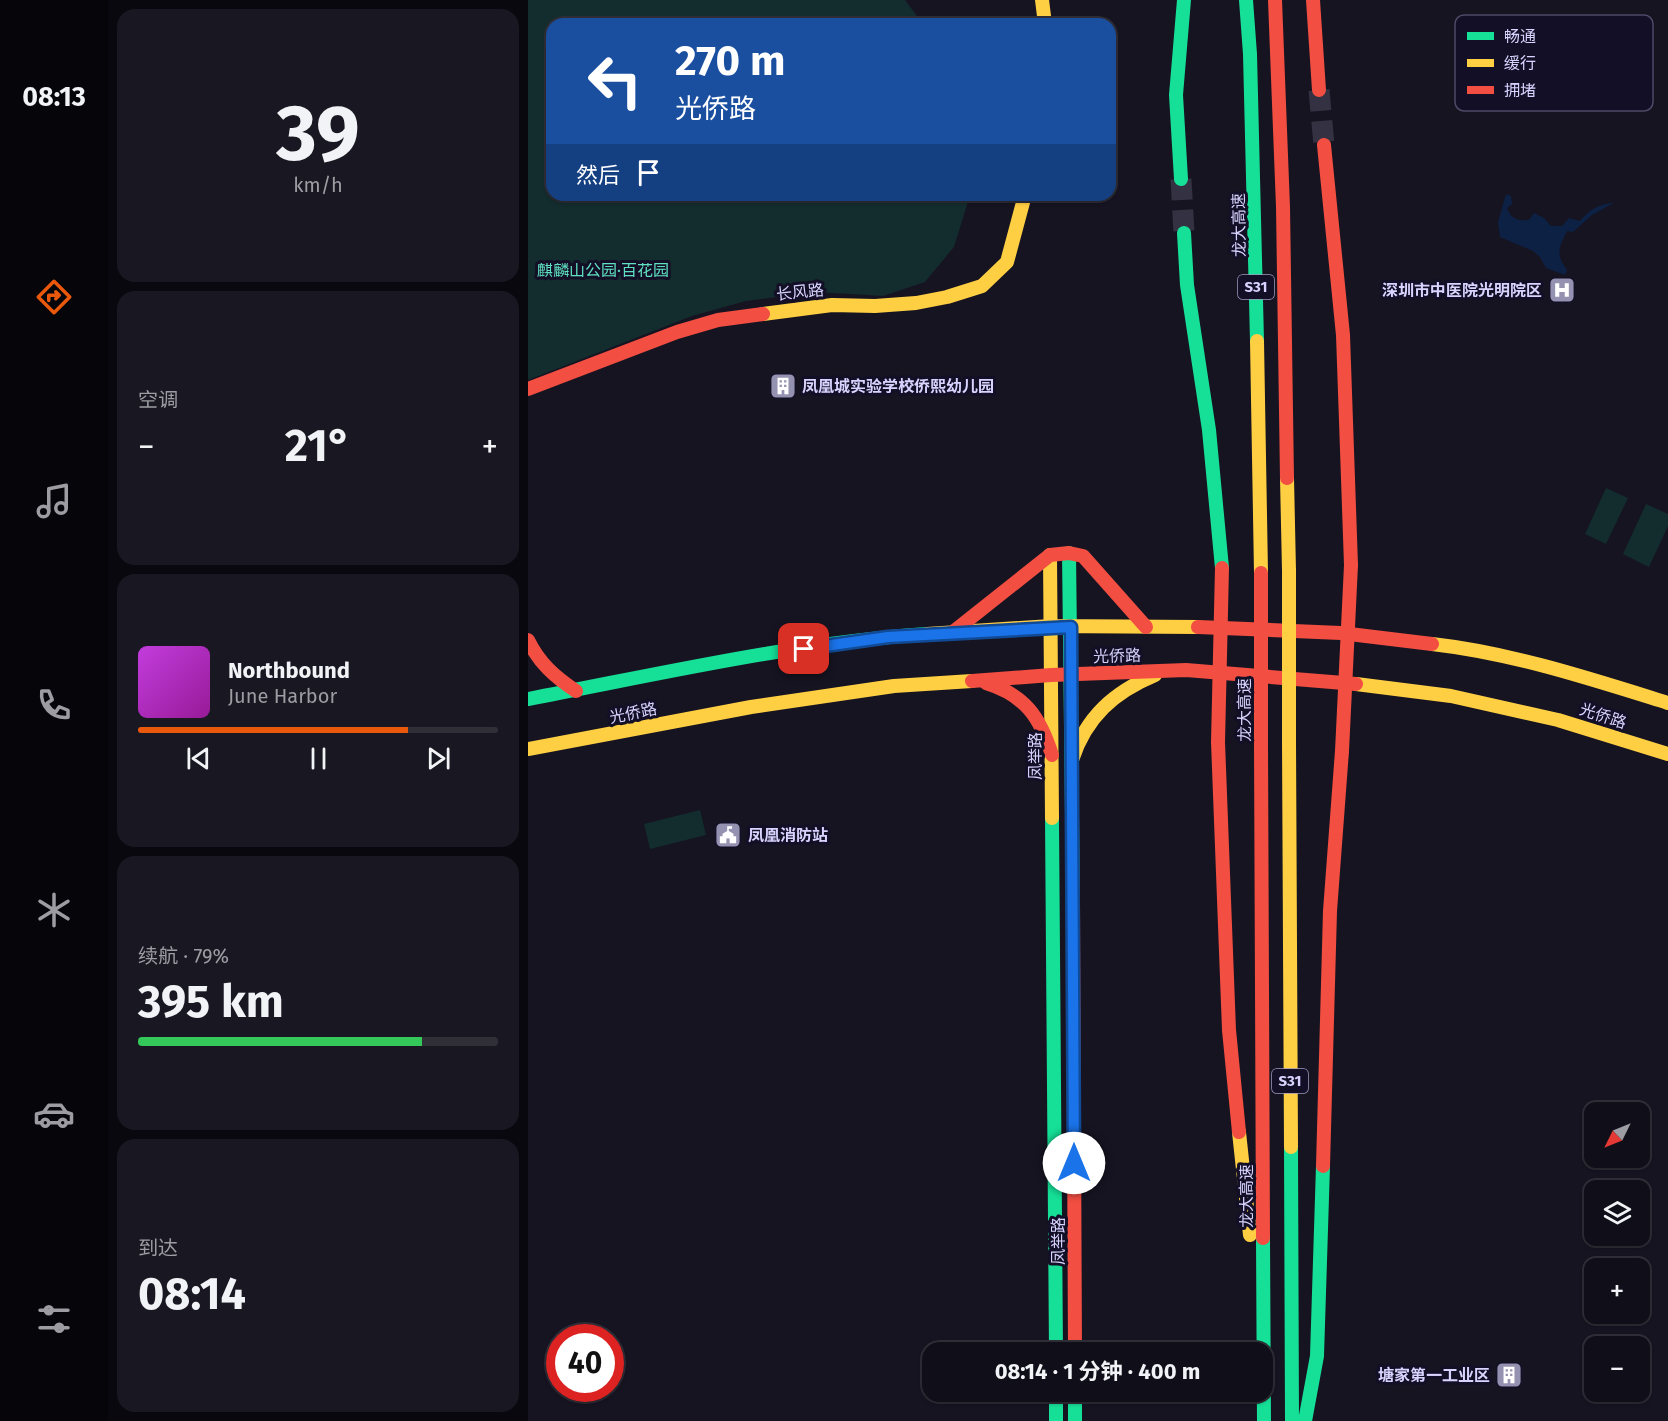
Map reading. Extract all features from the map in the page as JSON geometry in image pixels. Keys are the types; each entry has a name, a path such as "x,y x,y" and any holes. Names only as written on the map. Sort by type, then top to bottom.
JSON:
{"main road":[{"path":"1042,0 1044,18"},
{"path":"1181,179 1176,95 1184,0"},
{"name":"龙大高速","path":"1246,0 1255,208 1261,573 1264,1418"},
{"name":"S31","path":"1275,0 1283,195 1289,571 1292,1421"},
{"path":"1313,0 1319,90"},
{"path":"1305,1421 1317,1356 1330,911 1342,751 1351,565 1343,335 1324,145"},
{"name":"长风路","path":"528,389 677,332 718,320 832,305 875,306 916,303 947,297 982,285 1007,262 1023,201"},
{"path":"1184,233 1186,285 1209,430 1222,568 1218,742 1229,1030 1258,1342"},
{"path":"954,632 1050,555 1069,553 1083,556 1146,627"},
{"name":"凤举路","path":"1069,553 1072,675 1075,1342"},
{"name":"凤举路","path":"1050,555 1056,1342"},
{"name":"光侨路","path":"528,699 753,657 888,637 1051,626 1191,627 1341,633 1459,647 1570,672 1668,703"},
{"path":"528,640 538,660 559,680 576,691"},
{"path":"1072,760 1086,724 1105,704 1147,678 1175,670"},
{"name":"光侨路","path":"528,749 751,707 894,686 1051,675 1175,670 1336,682 1451,696 1558,720 1668,754"},
{"path":"973,680 1004,689 1025,702 1043,728 1052,755"},
{"path":"1056,1402 1056,1421"},
{"path":"1075,1402 1075,1421"},
{"path":"1263,1402 1264,1418"}],"green space":[{"name":"麒麟山公园·百花园","path":"528,0 905,0 918,18 546,18 546,201 968,201 954,247 925,282 883,296 815,292 746,301 692,316 528,380"},
{"path":"1606,488 1628,498 1606,544 1585,534"},
{"path":"1646,504 1668,514 1668,526 1649,567 1623,554"},
{"path":"700,810 706,835 650,849 644,824"}],"water":[{"path":"1506,194 1511,196 1512,204 1507,208 1513,217 1518,220 1529,220 1534,213 1544,218 1551,226 1562,226 1569,218 1580,221 1595,208 1614,203 1592,215 1573,232 1567,231 1560,250 1561,259 1567,270 1565,275 1546,268 1540,257 1533,251 1500,237 1498,222"}],"tunnel":[{"path":"1319,90 1324,145"},
{"path":"1181,179 1184,233"}],"traffic: fast":[{"path":"1181,179 1176,95 1184,0"},
{"path":"1246,0 1250,54 1257,341"},
{"path":"1184,233 1187,285 1209,430 1222,568"},
{"path":"1069,553 1073,902"},
{"path":"528,699 777,652 827,644 927,634"},
{"path":"1052,818 1056,1342"},
{"path":"1291,1147 1292,1421"},
{"path":"1305,1421 1317,1356 1323,1166"},
{"path":"1263,1238 1264,1421"},
{"path":"1056,1402 1056,1421"},
{"path":"1075,1402 1075,1421"}],"traffic: slow":[{"path":"1042,0 1044,18"},
{"path":"763,314 832,305 875,306 916,303 947,297 982,286 1007,262 1023,201"},
{"path":"1257,341 1261,573"},
{"path":"1287,478 1289,571"},
{"path":"1050,555 1052,818"},
{"path":"1289,571 1289,741"},
{"path":"927,634 1051,626 1198,627"},
{"path":"1432,644 1522,660 1668,703"},
{"path":"1072,760 1085,731 1103,708 1127,689 1155,675"},
{"path":"528,749 751,707 894,686 972,681"},
{"path":"1356,684 1451,696 1558,720 1668,754"},
{"path":"1289,741 1291,1147"},
{"path":"1239,1132 1250,1235"}],"traffic: jam":[{"path":"1275,0 1283,207 1287,478"},
{"path":"1313,0 1319,90"},
{"path":"1324,145 1343,335 1351,565"},
{"path":"528,389 677,332 718,320 763,314"},
{"path":"953,632 1050,555 1069,553 1083,556 1146,627"},
{"path":"1342,751 1351,565"},
{"path":"1218,742 1222,568"},
{"path":"1261,573 1261,742"},
{"path":"1198,627 1341,633 1432,644"},
{"path":"528,640 548,669 576,691"},
{"path":"972,681 1051,675 1186,670 1356,684"},
{"path":"986,683 1011,694 1029,709 1042,729 1052,755"},
{"path":"1218,742 1229,1030 1239,1132"},
{"path":"1261,742 1263,1238"},
{"path":"1323,1166 1330,911 1342,751"},
{"path":"1073,902 1075,1342"}],"place":[{"name":"深圳市中医院光明院区","path":"1562,290"},
{"name":"凤凰城实验学校侨熙幼儿园","path":"783,386"},
{"name":"凤凰消防站","path":"728,835"},
{"name":"塘家第一工业区","path":"1509,1375"}],"route":[{"path":"804,649 888,637 1051,626 1071,627 1074,1163"}]}
